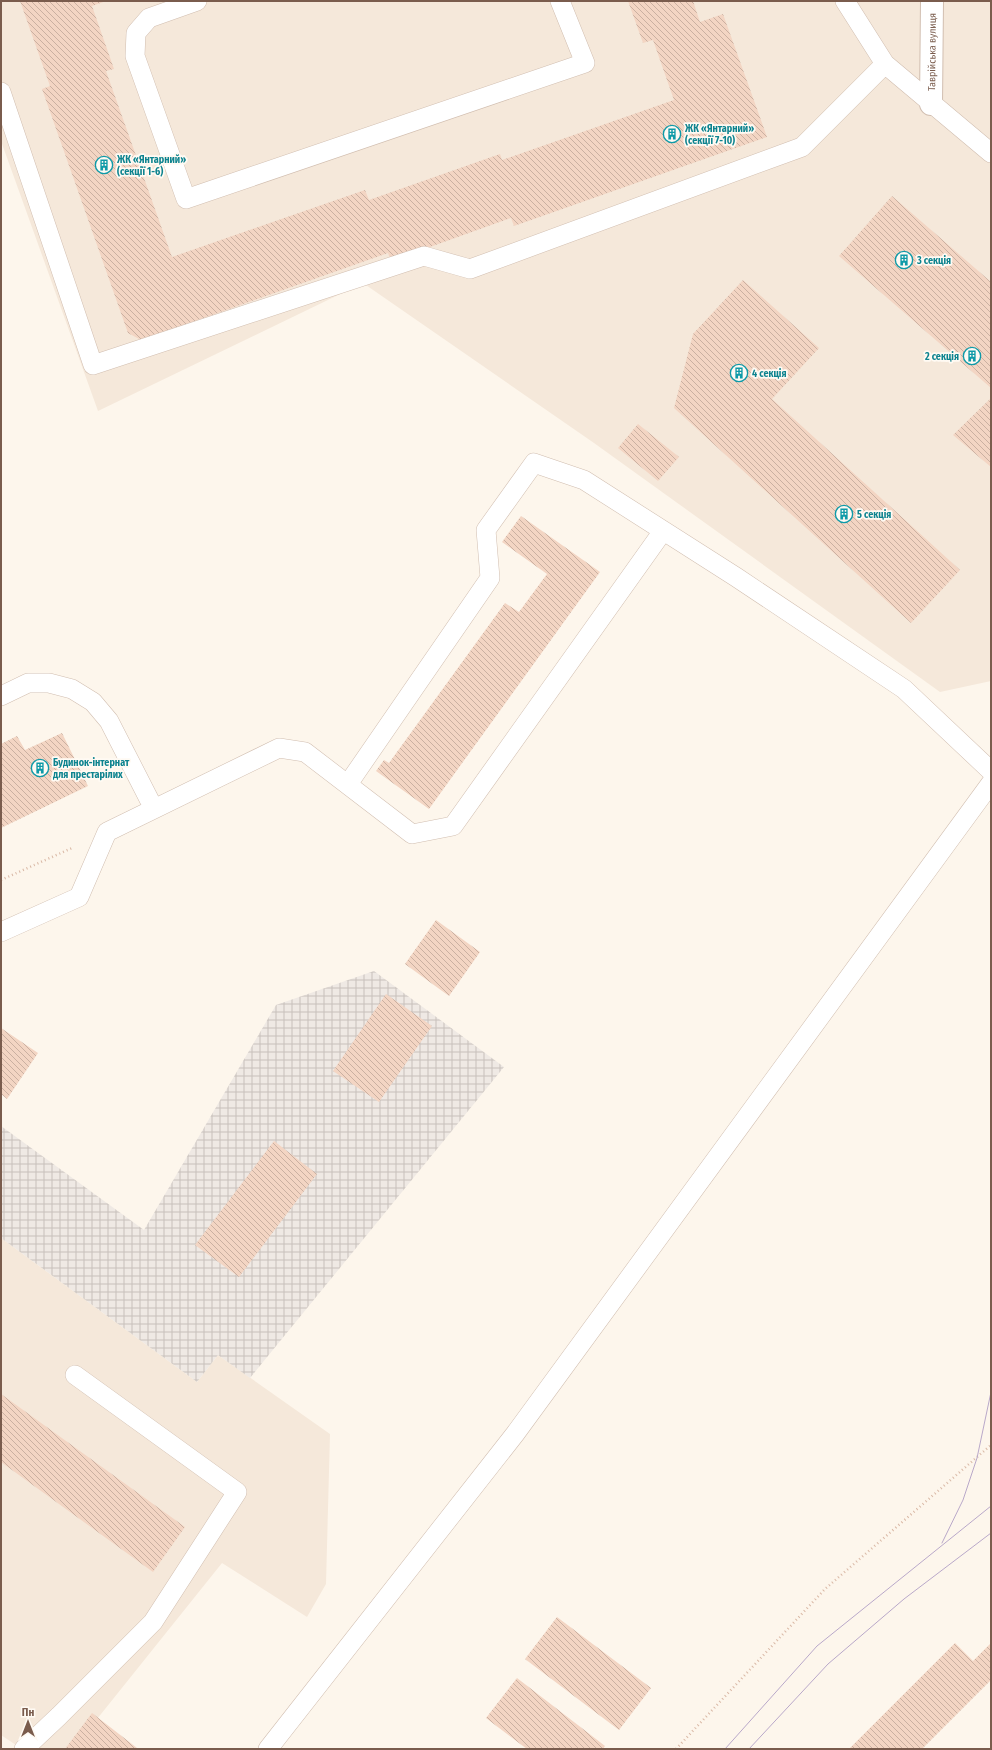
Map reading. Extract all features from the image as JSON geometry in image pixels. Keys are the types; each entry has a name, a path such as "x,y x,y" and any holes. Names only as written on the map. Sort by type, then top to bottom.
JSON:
{"street":[{"name":"Таврійська вулиця","path":"931,104 932,1"}],"lane":[{"path":"197,1 149,18 136,33 135,56 186,199 585,63 560,1"},
{"path":"845,1 885,64 991,153"},
{"path":"1,92 93,365 424,256 470,269 802,147 885,64"},
{"path":"348,784 490,578 486,530 534,463 584,480 904,689 991,771"},
{"path":"1,932 79,897 107,832 279,748 305,752 412,834 453,826 663,531"},
{"path":"1,696 28,683 49,683 72,689 93,702 109,721 154,809"},
{"path":"268,1749 515,1434 991,783"},
{"path":"24,1749 153,1622 237,1492 75,1375"}],"path":[{"path":"1,880 107,832"},
{"path":"676,1749 825,1590 991,1445"}],"shaded area":[{"path":"1,1 991,1 991,681 940,692 594,443 363,283 98,411 1,141"},
{"path":"374,971 504,1067 250,1378 218,1355 197,1382 1,1238 1,1126 144,1230 276,1005"},
{"path":"1,1238 197,1382 218,1355 330,1434 326,1584 307,1617 222,1563 73,1749 22,1749 1,1735"}],"building":[{"path":"20,1 106,1 92,6 114,69 106,71 172,257 365,190 369,200 500,154 502,160 674,100 653,40 643,43 628,1 693,1 700,22 723,14 767,137 514,226 511,218 391,261 388,253 141,340 128,333 42,89 50,86"},
{"name":"3 секція","path":"892,196 991,282 991,388 839,256"},
{"path":"743,280 819,348 772,399 960,570 911,623 674,408 693,334"},
{"path":"991,398 991,467 953,435"},
{"path":"638,424 679,457 658,481 618,448"},
{"path":"521,516 600,572 429,809 376,771 384,760 389,763 505,603 519,612 547,574 502,542"},
{"name":"Будинок-інтернат для престарілих","path":"62,733 88,786 1,828 1,744 17,736 25,750"},
{"path":"436,920 480,952 449,996 405,964"},
{"path":"386,994 432,1026 379,1102 333,1071"},
{"path":"1,1028 38,1053 7,1099 1,1094"},
{"path":"274,1141 317,1174 239,1277 195,1245"},
{"path":"1,1394 185,1527 153,1572 1,1462"},
{"path":"557,1617 651,1688 619,1730 525,1659"},
{"path":"955,1643 973,1661 991,1643 991,1680 922,1749 849,1749"},
{"path":"517,1678 605,1746 603,1749 527,1749 486,1718"},
{"path":"92,1713 137,1748 139,1749 65,1749"}],"tram line":[{"path":"942,1543 963,1500 977,1458 991,1392"},
{"path":"725,1749 817,1646 991,1506"},
{"path":"749,1749 828,1664 904,1599 991,1533"}],"place":[{"name":"ЖК «Янтарний» (секції 7-10)","path":"672,134"},
{"name":"ЖК «Янтарний» (секції 1-6)","path":"104,165"},
{"name":"3 секція","path":"904,260"},
{"name":"2 секція","path":"972,356"},
{"name":"4 секція","path":"739,373"},
{"name":"5 секція","path":"844,514"},
{"name":"Будинок-інтернат для престарілих","path":"40,768"}]}
